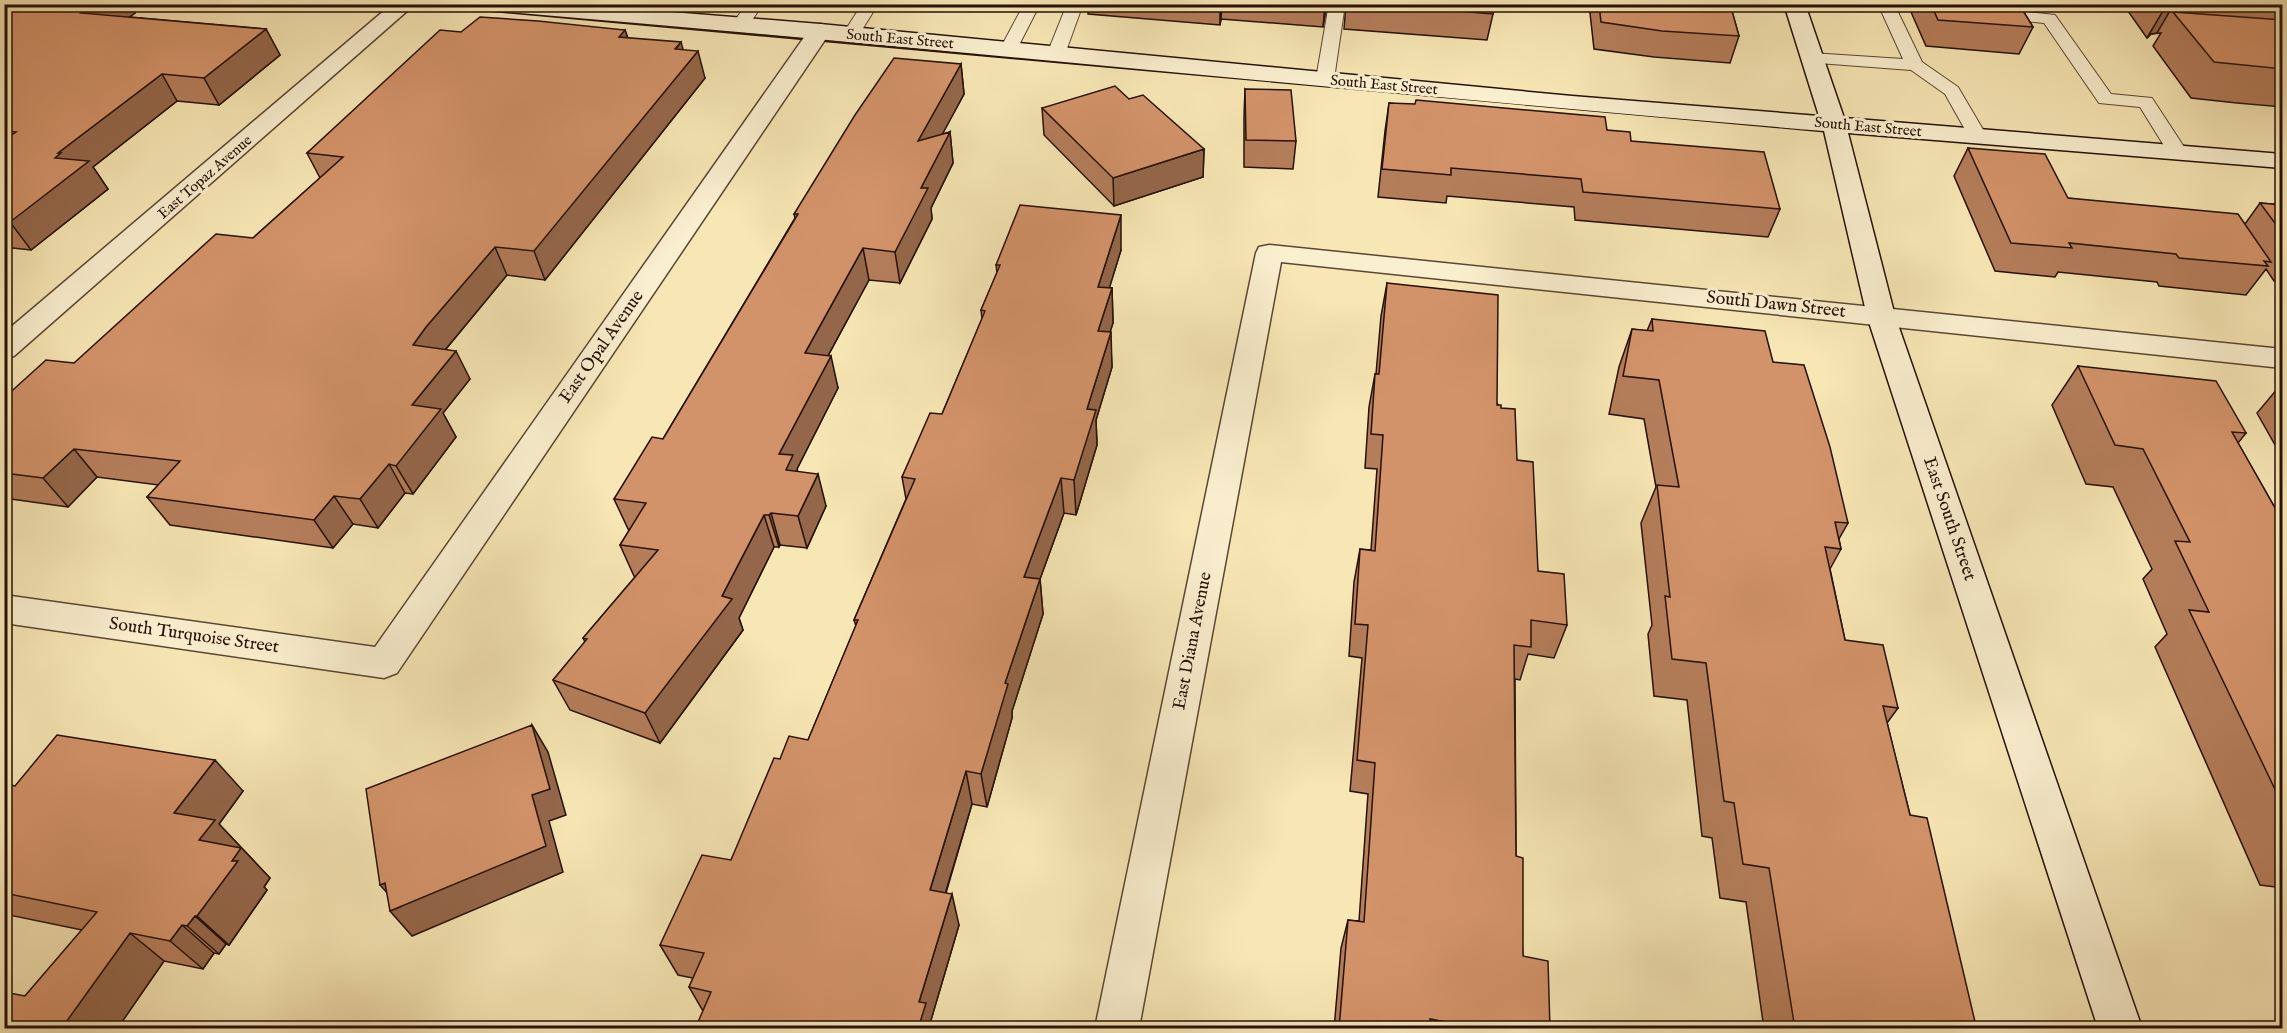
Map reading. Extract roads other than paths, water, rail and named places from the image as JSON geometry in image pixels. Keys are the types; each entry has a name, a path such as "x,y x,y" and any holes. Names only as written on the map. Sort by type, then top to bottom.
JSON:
{"street":[{"name":"East Topaz Avenue","path":"4,349 405,4"},
{"name":"South East Street","path":"485,4 820,31 1979,138 2283,161"},
{"name":"East South Street","path":"1794,4 1834,124 1881,316 2120,1029"},
{"name":"East Opal Avenue","path":"384,663 820,31"},
{"name":"South Dawn Street","path":"1269,253 2283,359"},
{"name":"East Diana Avenue","path":"1117,1029 1269,253"},
{"name":"South Turquoise Street","path":"4,609 384,663"}],"lane":[{"path":"740,25 755,4"},
{"path":"851,34 870,4"},
{"path":"1009,49 1032,4"},
{"path":"1056,54 1076,4"},
{"path":"1325,79 1337,4"},
{"path":"1886,4 1915,65 1952,91 1979,138"},
{"path":"1900,4 2049,19 2105,99 2146,102 2178,153"},
{"path":"1811,58 1915,65"}]}
